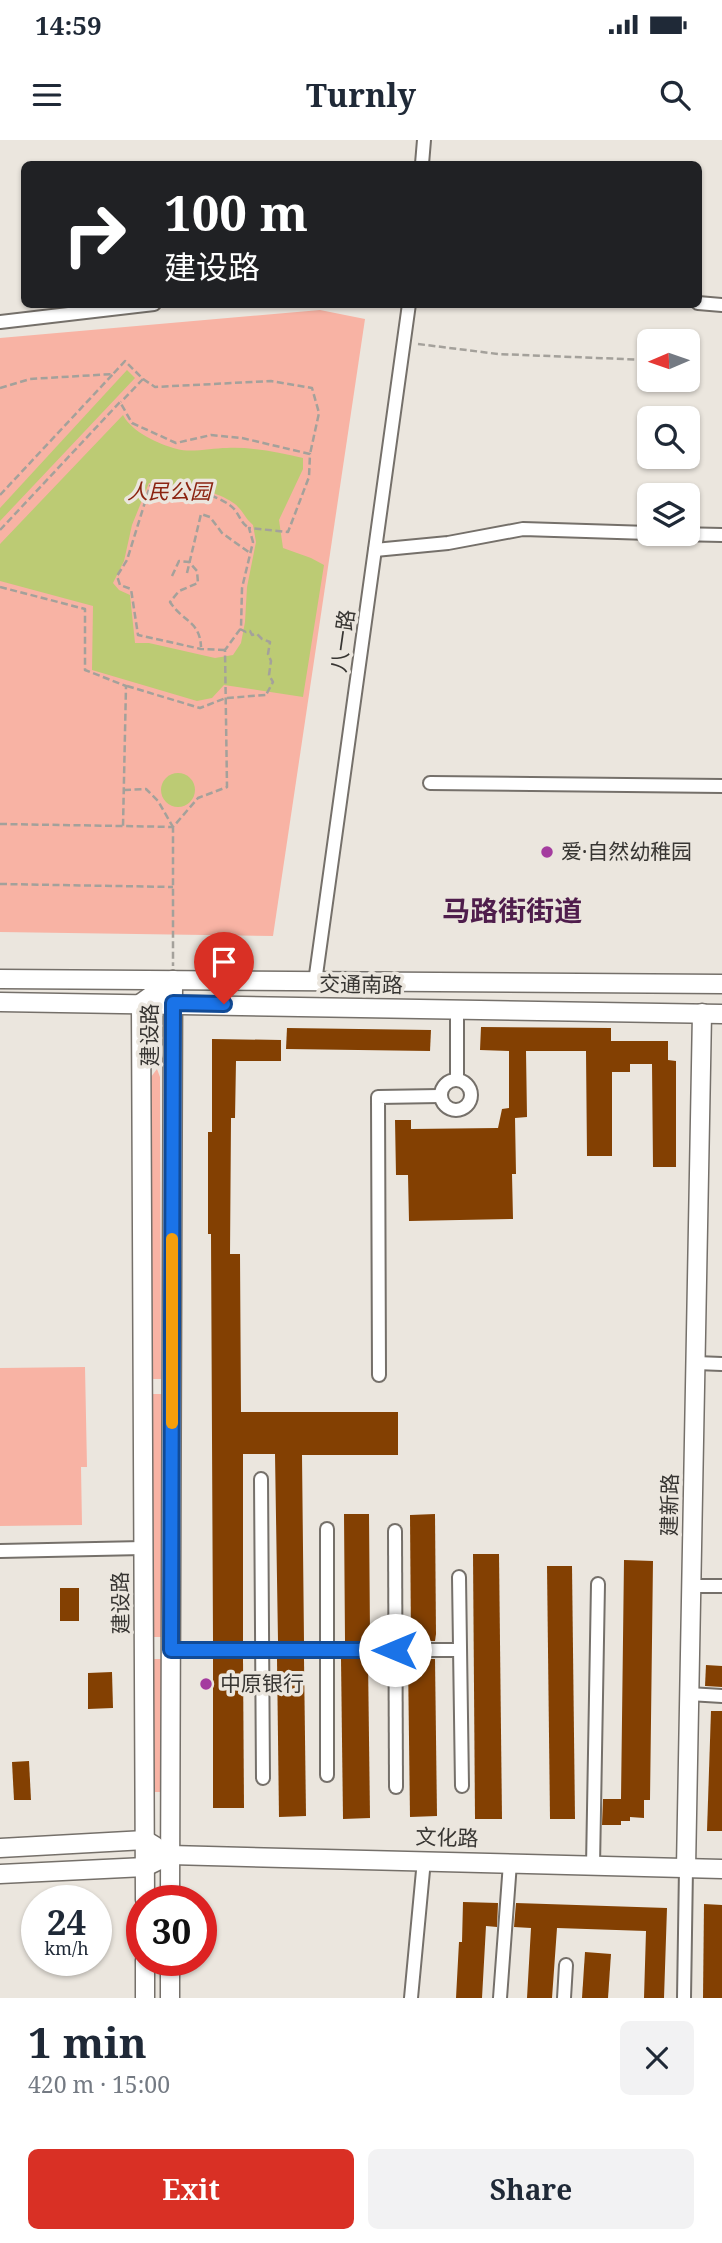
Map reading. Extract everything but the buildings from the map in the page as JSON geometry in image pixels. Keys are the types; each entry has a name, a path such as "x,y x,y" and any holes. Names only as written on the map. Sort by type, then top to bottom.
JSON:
{"street":[{"path":"422,161 424,140"},
{"path":"702,303 722,305"},
{"path":"0,322 120,308"},
{"name":"八一路","path":"314,982 408,308"},
{"path":"375,550 448,543 523,529 637,533"},
{"path":"700,535 722,535"},
{"path":"430,783 722,786"},
{"name":"交通南路","path":"0,979 722,984"},
{"name":"建设路","path":"145,1885 141,1003 173,980"},
{"name":"建设路","path":"170,1885 173,980"},
{"path":"457,983 457,1079"},
{"name":"交通南路","path":"0,1003 173,1003 722,1014"},
{"name":"建新路","path":"684,1998 702,1013"},
{"path":"457,1079 466,1083 471,1091 467,1105 453,1110 444,1105 440,1096 443,1086 457,1079"},
{"path":"379,1375 378,1097 440,1096"},
{"path":"695,1363 722,1364"},
{"path":"142,1386 172,1387"},
{"path":"261,1479 263,1778"},
{"path":"327,1529 327,1775"},
{"path":"395,1531 396,1787"},
{"path":"0,1551 143,1548"},
{"path":"459,1577 462,1786"},
{"path":"593,1866 598,1584"},
{"path":"691,1586 722,1586"},
{"path":"144,1651 460,1650"},
{"path":"689,1693 722,1696"},
{"path":"0,1848 145,1840"},
{"name":"文化路","path":"145,1840 170,1855"},
{"name":"文化路","path":"0,1874 145,1867 170,1855 722,1869"},
{"path":"411,1998 424,1860"},
{"path":"500,1998 510,1863"},
{"path":"564,1998 566,1965"},
{"path":"145,1976 145,1998"},
{"path":"170,1976 170,1998"}],"path":[{"path":"404,342 498,354 637,360"},
{"path":"0,495 125,361 155,387 271,381 312,388 319,413 310,454 309,478 288,531 250,529 244,525 234,508 207,494 185,489 179,493 150,486 127,560 117,576 120,585 131,590 138,635 201,649 225,650"},
{"path":"0,388 30,379 113,374"},
{"path":"0,530 143,379"},
{"path":"120,402 132,423 176,443 211,435 285,447 310,454"},
{"path":"187,573 201,514 210,517 222,533 250,553"},
{"path":"173,827 198,798 227,787 225,650 240,629 242,588 253,542 250,529"},
{"path":"172,576 179,561 189,562 197,571 198,583 179,591 170,602 177,614 195,626 200,636 201,649"},
{"path":"0,587 85,609 85,670 126,686 200,708 226,698 266,695 273,682 269,675 270,642 257,634 252,635 250,631 240,629"},
{"path":"123,826 126,686"},
{"path":"124,790 146,789 158,801 173,827 173,980"},
{"path":"0,824 173,827"},
{"path":"0,884 173,887"}],"green space":[{"name":"人民公园","path":"320,310 365,319 273,936 0,932 0,338"},
{"path":"157,1069 160,1077 161,1379 152,1379 151,1077"},
{"path":"85,1367 87,1467 81,1467 82,1525 0,1526 0,1368"},
{"path":"152,1394 162,1394 163,1637 154,1637"},
{"path":"154,1659 162,1659 162,1792 154,1792"}],"shaded area":[{"path":"127,370 135,378 0,521 0,508"},
{"path":"123,415 133,427 146,436 177,449 189,451 246,448 303,458 303,469 279,520 283,548 324,565 303,697 224,685 212,698 197,701 92,670 93,606 0,581 0,544","holes":["149,483 179,490 192,488 227,499 234,503 253,525 256,542 247,587 245,622 241,643 233,655 215,658 149,643 135,643 130,595 119,590 113,583 124,561 132,525"]},
{"path":"178,773 190,778 195,790 190,802 178,807 166,802 161,790 166,778"}],"slow traffic":[{"path":"172,1239 172,1423"}],"place":[{"name":"爱·自然幼稚园","path":"547,852"},
{"name":"中原银行","path":"206,1684"}],"district":[{"name":"马路街街道","path":"512,911"}],"route":[{"path":"224,1004 173,1003 171,1650 395,1650"}]}
